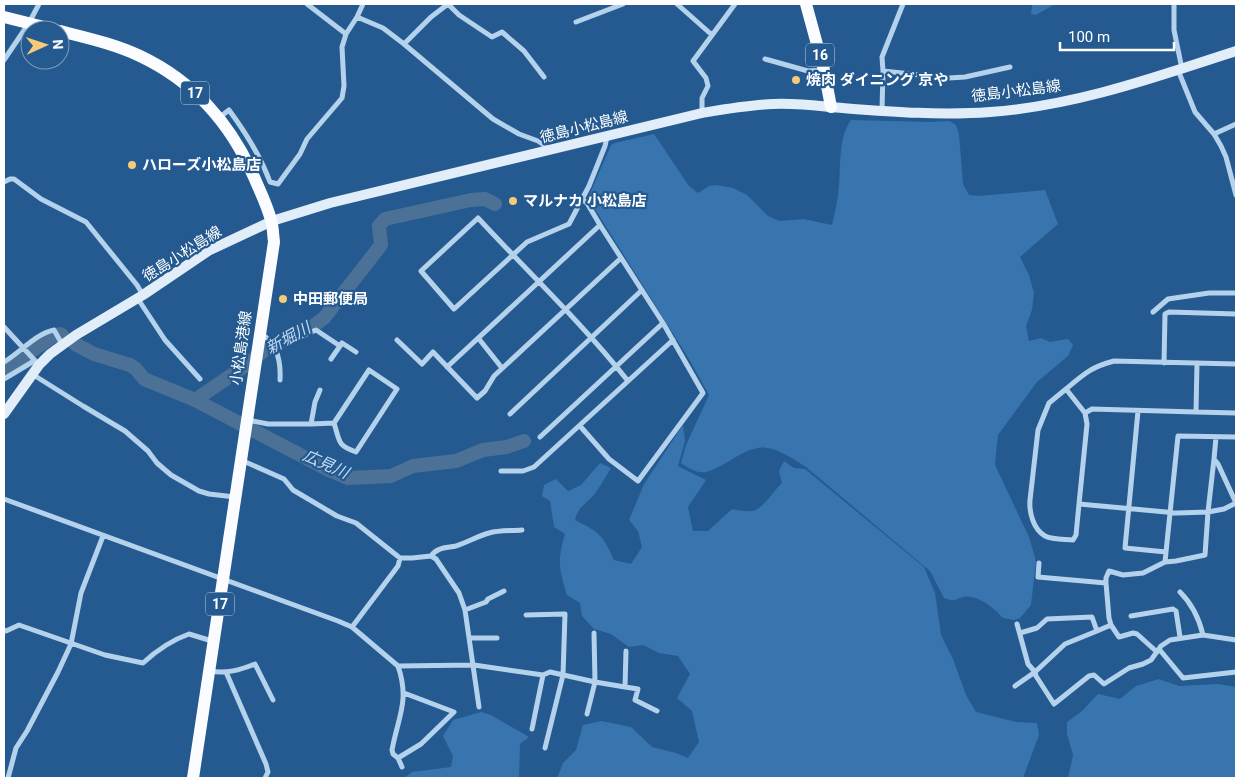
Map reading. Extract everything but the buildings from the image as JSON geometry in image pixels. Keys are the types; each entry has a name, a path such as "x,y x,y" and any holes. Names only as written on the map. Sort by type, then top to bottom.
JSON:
{"main road":[{"name":"16","path":"806,4 824,70 831,107"},
{"path":"4,17 20,21"},
{"name":"小松島港線","path":"70,34 108,44 147,60 169,72 200,97 226,126 248,162 272,221 274,242 193,778"},
{"name":"徳島小松島線","path":"4,414 32,374 35,362 61,341 141,297 208,251 272,221 330,203 702,114 740,107 774,104 944,114 990,112 1036,106 1121,88 1236,51"}],"street":[{"path":"31,20 39,4"},
{"path":"307,4 346,34"},
{"path":"220,118 229,110 246,132 270,182 278,184 300,154 307,139 342,98 344,86 342,47 346,34 357,18 363,4"},
{"path":"404,44 431,17 448,4 459,16 492,37 502,32 524,51 544,77"},
{"path":"576,22 623,4"},
{"path":"677,4 712,35"},
{"path":"702,114 702,98 708,86 706,78 693,61 735,4"},
{"path":"882,110 882,57 903,4"},
{"path":"1174,4 1174,30 1180,69 1194,112 1214,134 1226,157 1236,196"},
{"path":"357,18 383,28 492,120 519,134 538,140 547,151"},
{"path":"4,60 20,36"},
{"path":"765,59 808,71 824,70"},
{"path":"883,71 949,78 965,77 1010,67"},
{"path":"1214,134 1236,124"},
{"path":"607,137 605,146 582,199 569,224 527,242 512,255 454,309 421,271 478,218 512,255 538,283 616,366 628,381"},
{"path":"4,182 14,179 41,200 86,222 137,285 141,297 165,340 200,379"},
{"path":"580,426 609,459 638,481 703,393 663,323 587,203 582,199"},
{"path":"447,367 600,225"},
{"path":"397,340 422,364 433,352 477,398 486,391 494,376 502,368 621,258"},
{"path":"510,414 642,290"},
{"path":"1153,312 1168,299 1209,293 1236,293"},
{"path":"1164,362 1165,314 1170,312 1236,314"},
{"path":"540,437 663,323"},
{"path":"4,327 35,362 4,379"},
{"path":"4,362 24,350 42,334 54,330 61,341"},
{"path":"275,348 316,330 340,346"},
{"path":"260,333 268,338 275,348 279,362 280,380"},
{"path":"479,339 502,368"},
{"path":"501,471 522,471 534,467 673,340"},
{"path":"331,359 342,343 356,352"},
{"path":"1066,389 1085,413 1086,424 1076,535 1073,540 1045,536 1033,520 1030,510 1038,430 1049,403 1066,389 1096,366 1114,362 1236,364"},
{"path":"1196,412 1197,363"},
{"path":"369,370 397,389 356,452 344,448 340,444 334,423 369,370"},
{"path":"32,374 125,431 145,447 157,463 171,475 199,491 235,497"},
{"path":"311,424 315,402 320,390"},
{"path":"1085,413 1092,409 1236,413"},
{"path":"1138,411 1125,548 1166,552"},
{"path":"246,424 334,423"},
{"path":"1165,562 1178,436 1236,437"},
{"path":"1216,437 1205,555 1165,562 1143,573 1123,575 1110,571 1106,578 1107,604 1111,625 1119,637 1133,633 1137,634 1158,650 1184,678 1236,672"},
{"path":"1079,504 1170,512 1208,512 1224,509 1236,503 1214,459"},
{"path":"241,460 284,479 293,490 337,516 356,522 400,558 431,556 436,559 459,594 465,610 480,707"},
{"path":"4,499 224,578 352,627 398,666 404,693 403,707 392,750 402,767"},
{"path":"431,556 434,551 456,546 473,537 480,537 489,533 522,530"},
{"path":"8,778 16,748 58,672 70,644 82,593 103,536"},
{"path":"352,627 398,566 400,558"},
{"path":"1039,563 1038,577 1106,583"},
{"path":"465,610 486,602 488,599 504,591"},
{"path":"1180,592 1189,601 1197,616 1203,635"},
{"path":"1131,616 1173,609 1176,612 1180,637"},
{"path":"526,616 565,614 563,675 546,748"},
{"path":"1020,633 1037,628 1047,619 1092,617 1097,631"},
{"path":"1017,624 1028,664 1035,672 1054,704 1089,676 1094,676 1104,684 1129,668 1151,660 1166,642 1180,637 1203,635 1236,640"},
{"path":"4,630 6,631 19,625 105,655 144,663 152,654 168,643 189,634 213,641"},
{"path":"1015,686 1035,672 1065,644 1111,625"},
{"path":"587,714 595,682 594,633"},
{"path":"470,638 497,638"},
{"path":"625,687 626,651"},
{"path":"209,671 226,672 241,670 255,664 273,700"},
{"path":"398,666 474,665 543,675 550,672 638,690 635,700 657,711"},
{"path":"226,672 266,764 268,772 265,778"},
{"path":"532,728 543,675"},
{"path":"398,758 421,744 454,712 404,693"}],"shaded area":[{"path":"1032,4 1055,4 1036,15 1031,14"},
{"path":"851,120 950,121 956,125 959,134 963,184 969,195 979,196 1045,190 1058,224 1020,257 1029,275 1034,293 1032,310 1026,326 1029,341 1041,338 1050,342 1068,339 1073,345 1068,356 1037,382 998,435 995,465 1029,537 1036,561 1031,605 1020,618 1014,620 1003,618 990,606 974,598 963,597 953,600 944,598 930,571 806,467 783,453 767,448 752,449 706,472 692,470 681,463 686,445 709,395 689,359 588,198 611,145 654,134 689,186 698,193 709,186 717,185 733,188 747,195 768,216 780,221 804,219 832,225 839,191 842,143"},
{"path":"683,425 685,441 678,466 706,480 688,507 693,531 708,531 732,509 753,511 761,506 782,483 779,471 784,461 794,468 805,469 924,567 935,593 941,635 953,659 966,695 976,712 1016,722 1037,723 1039,735 1023,778 557,778 563,763 576,750 583,725 601,721 631,727 652,747 688,758 699,742 692,711 677,698 690,674 678,656 659,653 643,645 629,647 611,634 594,629 582,616 580,603 567,595 560,565 565,534 554,527 550,501 542,496 544,485 556,479 568,491 581,485 600,463 611,468 593,496 581,508 575,520 590,528 603,539 614,560 631,564 642,547 638,531 629,520 644,484"},
{"path":"1159,679 1179,686 1218,684 1236,687 1236,778 1068,778 1073,755 1067,734 1067,722 1082,711 1098,694 1120,699 1136,686"},
{"path":"481,712 491,715 529,737 520,744 519,778 404,778 412,772 451,767 453,756 443,736 453,720"}],"waterway":[{"name":"新堀川","path":"195,400 245,366 267,348 312,327 324,318 381,245 379,226 385,219 471,200 485,199 495,204"},
{"name":"新堀川","path":"4,370 52,337 62,335"},
{"name":"広見川","path":"75,344 94,354 130,365 144,379 195,400 329,470 348,478 391,476 413,466 456,461 483,450 507,447 524,441"}],"place":[{"name":"焼肉 ダイニング 京や","path":"796,80"},
{"name":"ハローズ小松島店","path":"132,165"},
{"name":"マルナカ 小松島店","path":"513,201"},
{"name":"中田郵便局","path":"283,299"}]}
